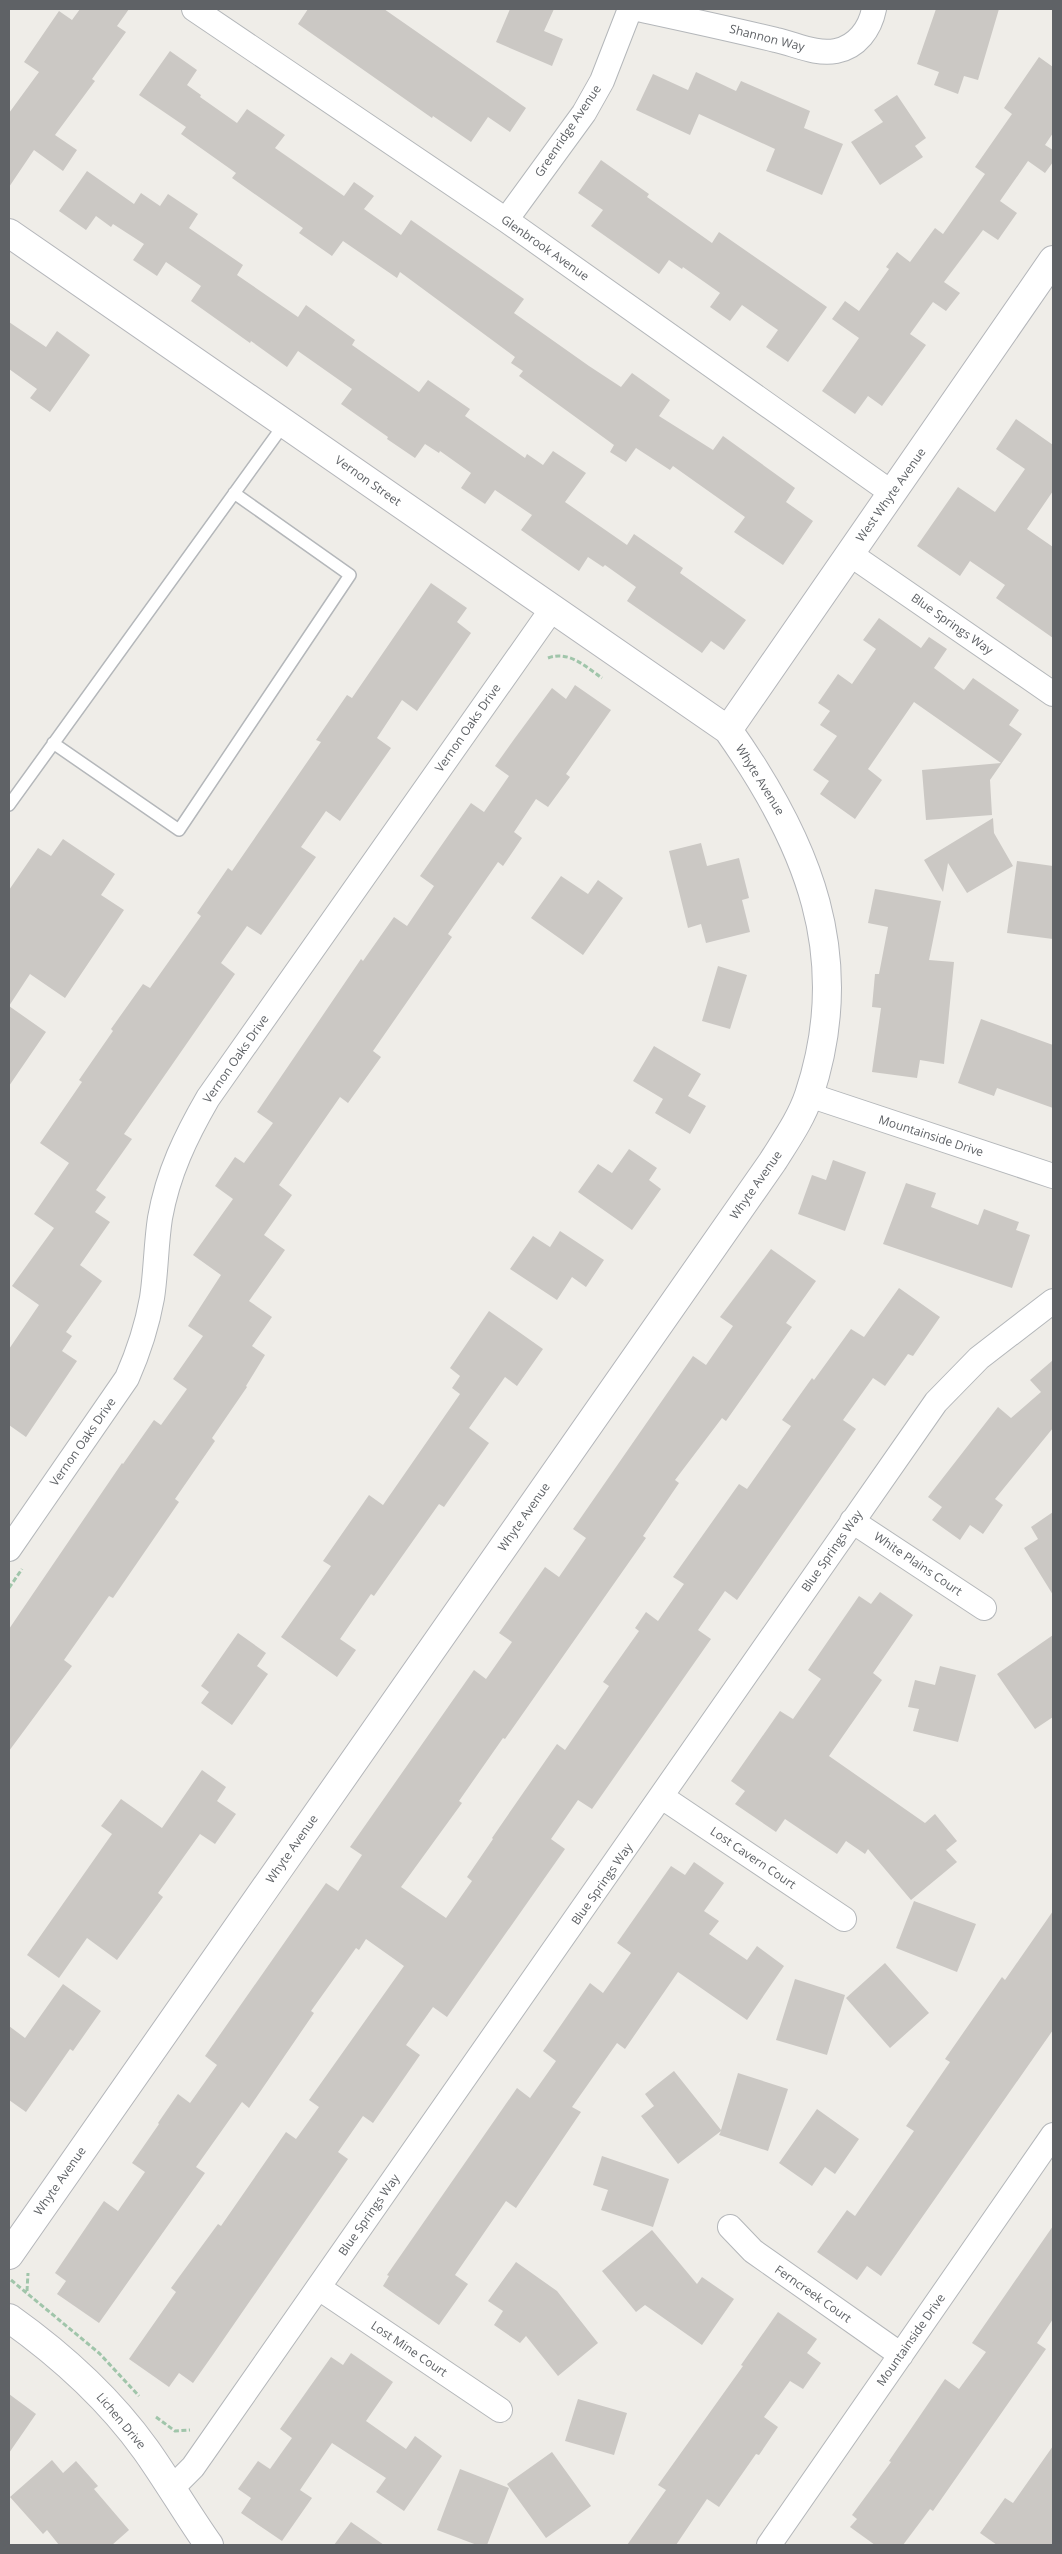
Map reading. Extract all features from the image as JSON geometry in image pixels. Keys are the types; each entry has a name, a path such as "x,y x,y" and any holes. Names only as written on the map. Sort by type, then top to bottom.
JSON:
{"street":[{"name":"Glenbrook Avenue","path":"194,9 506,220 892,493"},
{"name":"Greenridge Avenue","path":"506,220 584,113 602,81 630,9"},
{"name":"Shannon Way","path":"638,9 778,40 821,52 836,51 853,46 865,31 874,9"},
{"name":"Vernon Street","path":"9,232 728,730"},
{"name":"West Whyte Avenue","path":"728,730 1053,260"},
{"name":"Blue Springs Way","path":"850,554 1053,694"},
{"name":"Vernon Oaks Drive","path":"17,1557 127,1378 137,1356 152,1298 160,1218 170,1176 184,1141 208,1098 552,608"},
{"name":"Whyte Avenue","path":"18,2261 773,1162 794,1128 809,1095 820,1046 828,980 820,921 808,872 787,825 756,770 728,730"},
{"name":"Mountainside Drive","path":"809,1095 1053,1176"},
{"name":"Blue Springs Way","path":"172,2488 194,2467 936,1402 954,1382 1002,1339 1053,1301"},
{"name":"White Plains Court","path":"852,1520 984,1608"},
{"name":"Lost Cavern Court","path":"662,1797 844,1919"},
{"name":"Mountainside Drive","path":"769,2545 1053,2136"},
{"name":"Ferncreek Court","path":"730,2228 753,2251 901,2355"},
{"name":"Lost Mine Court","path":"319,2288 500,2410"},
{"name":"Lichen Drive","path":"9,2318 66,2362 111,2406 146,2449 209,2545"}],"lane":[{"path":"9,805 285,423"},
{"path":"53,743 179,830 350,575 234,494"}],"path":[{"path":"539,662 557,654 572,658 605,679"},
{"path":"9,1588 17,1557"},
{"path":"18,2261 27,2292"},
{"path":"9,2278 99,2353 143,2401"},
{"path":"155,2415 160,2422 175,2431 189,2431 195,2426"}],"building":[{"path":"80,9 129,9 117,26 126,32 92,79 95,81 55,135 77,150 63,171 34,150 9,187 9,113 39,72 24,62 59,11 72,20"},
{"path":"308,9 384,9 526,108 510,132 488,117 471,142 433,116 432,118 298,24"},
{"path":"510,9 554,9 544,31 563,39 552,66 496,42"},
{"path":"936,9 999,9 978,80 964,76 958,94 934,85 939,72 917,64"},
{"path":"170,51 197,70 187,85 201,95 200,97 237,123 247,109 285,135 275,148 344,196 354,182 374,196 364,209 401,235 411,220 524,299 514,313 589,366 621,387 632,373 670,400 659,416 713,450 723,436 795,488 786,502 813,521 783,565 734,532 745,517 673,466 670,470 636,448 626,462 610,452 614,445 519,376 523,371 511,363 515,357 400,272 397,278 343,241 332,256 299,233 303,228 232,178 236,173 181,134 186,127 139,95"},
{"path":"1039,57 1053,67 1053,133 1045,145 1053,150 1053,162 1045,173 1028,161 1000,201 1017,213 998,240 983,230 944,282 960,293 946,311 933,302 910,334 926,345 882,406 868,396 855,414 822,391 859,338 832,319 845,301 859,311 889,269 886,267 897,252 910,262 935,228 943,234 985,174 975,167 1012,114 1004,108"},
{"path":"696,72 736,91 741,81 810,111 804,128 843,144 822,195 766,171 775,149 699,114 690,135 636,110 653,74 688,90"},
{"path":"897,95 926,138 915,146 923,157 880,185 851,142 883,122 874,110"},
{"path":"601,160 649,194 647,197 712,243 719,232 827,307 788,362 766,347 778,330 742,305 730,321 710,307 720,293 683,267 682,269 669,260 659,274 591,226 603,210 578,193"},
{"path":"87,171 134,204 141,193 160,206 168,194 198,214 189,228 243,265 237,275 298,317 306,305 355,340 352,345 419,392 428,380 470,409 465,416 525,458 527,454 543,465 553,451 586,473 565,502 627,545 634,534 683,568 680,573 746,620 724,650 711,641 702,653 627,601 636,587 605,565 603,567 588,557 579,571 521,530 532,515 495,490 485,504 461,488 471,473 440,451 439,453 425,444 415,458 341,404 352,389 298,351 287,367 191,301 201,286 166,262 157,276 133,260 144,244 113,224 111,227 96,216 86,230 59,211"},
{"path":"9,322 46,347 57,331 90,355 50,412 30,398 37,389 9,369"},
{"path":"1016,419 1053,445 1053,491 1027,529 1053,547 1053,638 996,598 1005,585 970,561 960,576 917,546 958,487 995,512 1025,469 996,449"},
{"path":"431,583 467,608 457,622 471,633 417,711 402,700 377,738 391,748 340,821 326,811 301,847 316,857 261,935 247,926 221,963 235,974 124,1134 132,1139 96,1190 106,1197 95,1212 110,1222 80,1265 102,1281 66,1332 72,1336 62,1351 77,1361 26,1437 9,1425 9,1349 39,1305 12,1286 54,1228 34,1214 69,1163 40,1143 82,1082 79,1080 113,1031 111,1029 143,984 150,988 201,916 197,913 228,868 232,871 321,742 316,740 347,695 352,698"},
{"path":"879,618 921,648 929,637 947,649 934,668 964,690 973,678 1019,710 1009,725 1022,734 990,780 992,815 926,820 922,770 1001,763 914,702 868,769 882,780 855,819 820,794 829,781 813,770 837,736 820,725 830,711 818,703 838,674 852,684 876,649 863,640"},
{"path":"575,685 611,710 566,774 570,777 548,807 536,799 514,832 522,838 503,866 498,862 448,934 452,937 373,1051 381,1057 348,1103 340,1097 279,1185 292,1195 264,1235 285,1250 249,1301 272,1317 252,1346 265,1355 247,1387 212,1438 215,1441 175,1499 179,1502 113,1598 109,1596 64,1660 72,1666 9,1751 9,1629 122,1463 154,1420 161,1425 187,1389 173,1379 203,1336 188,1326 221,1275 193,1255 233,1199 215,1186 235,1157 244,1163 273,1123 257,1112 361,959 363,961 394,917 407,926 434,886 420,876 471,803 484,812 509,776 495,766 515,738 552,688 566,699"},
{"path":"993,818 994,833 1013,866 967,893 948,863 943,892 924,860"},
{"path":"63,839 115,874 101,895 124,910 65,998 30,974 9,1006 9,890 38,848 51,856"},
{"path":"701,843 707,866 739,858 749,898 742,900 750,932 706,943 701,924 688,928 669,851"},
{"path":"1017,861 1053,866 1053,939 1007,933"},
{"path":"561,876 588,894 598,880 623,898 583,955 531,918"},
{"path":"875,889 941,901 929,960 954,962 944,1064 920,1060 917,1078 872,1072 881,1008 872,1007 875,974 879,974 888,927 868,923"},
{"path":"718,966 747,975 730,1029 702,1021"},
{"path":"9,1006 46,1032 9,1086"},
{"path":"981,1019 1053,1045 1053,1108 997,1088 994,1096 958,1083"},
{"path":"654,1046 701,1074 688,1096 706,1106 690,1134 655,1113 663,1099 633,1081"},
{"path":"629,1149 657,1168 649,1180 661,1189 632,1230 578,1192 598,1164 612,1173"},
{"path":"833,1160 866,1172 845,1231 798,1214 812,1175 826,1180"},
{"path":"906,1183 936,1193 931,1207 978,1225 984,1209 1019,1222 1016,1230 1030,1235 1012,1288 883,1244"},
{"path":"560,1231 604,1260 586,1287 572,1277 557,1300 510,1269 533,1236 550,1247"},
{"path":"771,1249 816,1281 786,1323 792,1327 726,1421 722,1418 675,1480 679,1483 643,1536 646,1538 505,1739 503,1738 459,1801 462,1803 401,1887 446,1918 472,1881 467,1877 557,1744 565,1750 609,1686 603,1682 639,1631 635,1628 646,1612 658,1621 684,1584 673,1577 739,1484 747,1489 791,1426 782,1420 851,1329 864,1337 899,1288 940,1317 913,1356 908,1354 885,1386 873,1378 843,1420 856,1429 737,1600 725,1591 698,1630 711,1639 592,1809 578,1800 551,1839 565,1849 447,2017 433,2007 406,2045 420,2055 373,2123 363,2116 338,2152 348,2159 212,2356 193,2383 179,2373 169,2387 129,2359 176,2292 171,2288 218,2224 221,2226 286,2132 296,2139 319,2107 309,2100 404,1966 366,1939 359,1950 356,1948 311,2011 314,2013 249,2108 242,2102 196,2167 205,2173 99,2323 57,2294 66,2281 55,2273 104,2201 118,2211 145,2172 132,2163 158,2123 178,2094 190,2103 217,2065 205,2056 326,1883 338,1891 362,1855 350,1847 474,1670 486,1679 512,1642 499,1633 545,1567 559,1577 586,1538 573,1529 693,1356 706,1365 733,1326 720,1317"},
{"path":"489,1311 543,1349 517,1386 505,1377 469,1428 489,1443 444,1507 439,1504 374,1596 371,1594 340,1639 356,1650 337,1677 281,1637 331,1566 323,1561 369,1495 383,1505 460,1394 452,1388 460,1376 450,1368"},
{"path":"1053,1360 1053,1428 995,1499 1003,1505 983,1534 970,1525 960,1540 932,1520 942,1507 928,1497 998,1407 1011,1418 1041,1392 1030,1380"},
{"path":"1053,1512 1053,1595 1024,1548 1038,1539 1031,1527"},
{"path":"880,1592 913,1615 873,1673 882,1680 829,1756 925,1823 935,1814 957,1841 946,1850 957,1862 911,1900 868,1849 865,1854 846,1841 837,1854 785,1819 776,1832 735,1804 745,1791 731,1781 780,1711 793,1719 821,1679 808,1670 859,1596 871,1604"},
{"path":"238,1633 266,1653 257,1666 268,1674 232,1725 201,1703 209,1692 201,1686"},
{"path":"1053,1635 1053,1717 1035,1729 997,1674"},
{"path":"940,1666 976,1675 958,1742 913,1731 919,1709 908,1707 915,1680 935,1685"},
{"path":"202,1770 226,1787 217,1801 236,1814 215,1844 200,1834 158,1893 163,1897 117,1960 87,1938 59,1978 27,1955 112,1834 101,1826 121,1799 162,1828"},
{"path":"694,1862 724,1883 704,1911 719,1921 709,1934 747,1960 757,1946 784,1966 747,2020 678,1972 625,2049 617,2043 572,2107 581,2112 516,2208 506,2201 455,2275 468,2284 439,2325 383,2286 389,2276 387,2275 517,2088 530,2098 556,2061 543,2051 590,1983 603,1993 631,1953 617,1943 671,1866 685,1875"},
{"path":"914,1901 976,1924 957,1972 896,1948"},
{"path":"1053,1911 1053,2030 881,2276 867,2266 857,2280 817,2252 847,2210 855,2216 914,2131 906,2126 950,2062 945,2059 1002,1977 1005,1980"},
{"path":"885,1963 929,2013 890,2048 846,1998"},
{"path":"795,1979 845,1995 827,2055 776,2040"},
{"path":"63,1984 101,2011 73,2051 70,2049 26,2112 9,2100 9,2026 25,2038"},
{"path":"674,2071 721,2130 738,2073 788,2089 768,2151 719,2135 721,2131 678,2164 641,2116 654,2106 645,2094"},
{"path":"817,2109 859,2139 835,2174 825,2167 812,2186 779,2163"},
{"path":"602,2156 669,2179 653,2227 601,2210 608,2190 593,2185"},
{"path":"1053,2226 1053,2319 1037,2343 1046,2349 933,2511 930,2509 903,2545 875,2545 850,2527 857,2519 852,2515 891,2462 889,2461 945,2379 959,2389 986,2352 972,2343"},
{"path":"652,2230 697,2284 702,2277 734,2299 702,2345 645,2305 636,2312 602,2271"},
{"path":"516,2262 557,2291 598,2343 558,2376 526,2336 520,2343 494,2325 503,2311 488,2301"},
{"path":"778,2312 817,2339 807,2353 821,2363 803,2389 790,2381 764,2417 778,2427 759,2455 756,2454 719,2507 707,2499 676,2545 627,2545 666,2490 658,2485 743,2366 741,2365"},
{"path":"351,2353 393,2382 366,2421 406,2449 415,2436 442,2456 404,2511 376,2492 386,2478 332,2443 300,2490 312,2498 282,2541 241,2513 251,2498 238,2489 258,2461 270,2469 292,2438 280,2429 331,2357 343,2365"},
{"path":"9,2394 36,2414 9,2453"},
{"path":"578,2399 627,2413 614,2455 565,2441"},
{"path":"1053,2446 1053,2545 997,2545 980,2533 1005,2498 1013,2503"},
{"path":"552,2452 591,2506 546,2538 507,2484"},
{"path":"52,2460 63,2473 76,2461 98,2486 94,2489 129,2530 112,2545 59,2545 47,2530 43,2534 10,2497"},
{"path":"460,2469 509,2488 487,2545 477,2545 437,2530"},
{"path":"351,2522 384,2545 334,2545"}]}
